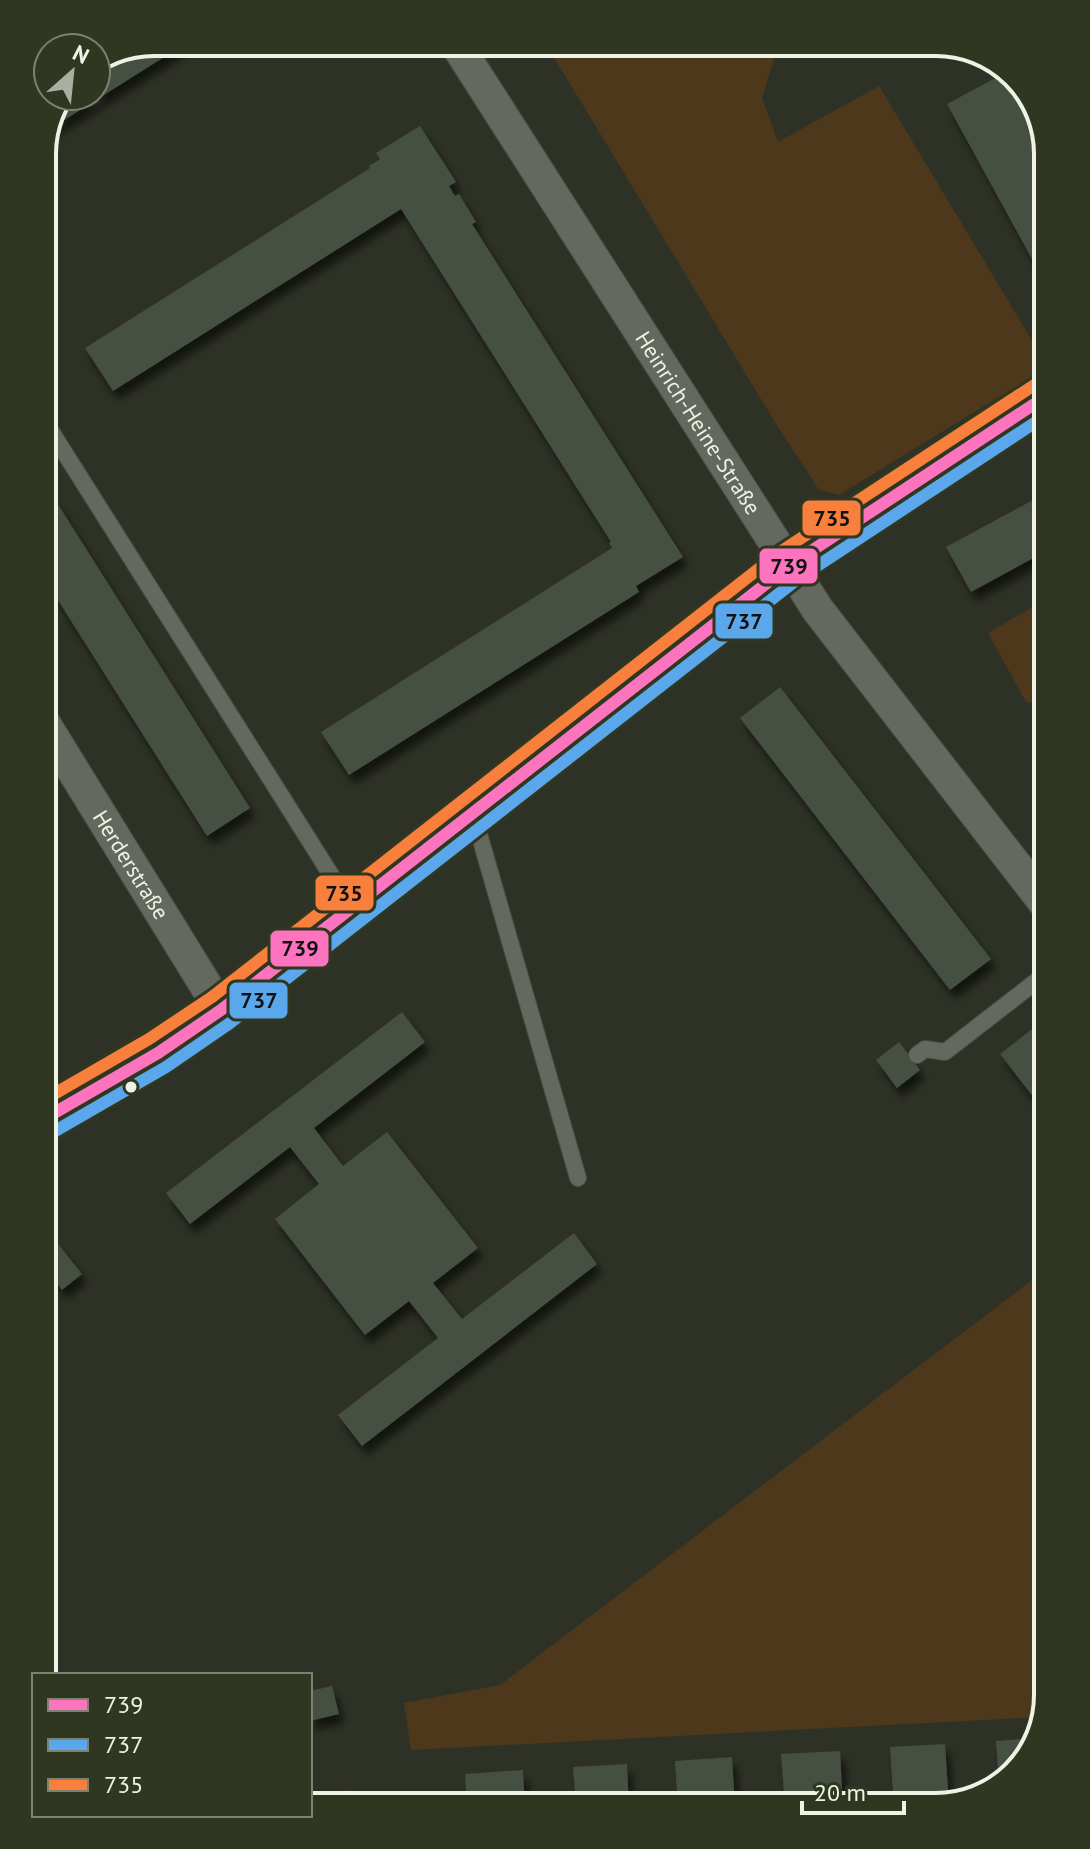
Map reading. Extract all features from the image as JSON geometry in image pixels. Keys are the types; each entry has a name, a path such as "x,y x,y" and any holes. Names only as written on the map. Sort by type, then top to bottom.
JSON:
{"street":[{"name":"Heinrich-Heine-Straße","path":"464,56 818,610 1034,889"},
{"path":"56,1112 158,1053 221,1010 790,565 1034,404"},
{"name":"Herderstraße","path":"56,743 221,1010"}],"lane":[{"path":"56,439 352,908"},
{"path":"473,813 578,1178"},
{"path":"917,1055 925,1049 945,1052 1034,983"}],"shaded area":[{"path":"556,56 775,56 762,98 778,142 879,86 1034,344 1034,376 839,495 819,490 555,59"},
{"path":"1034,606 1034,703 1026,702 988,633"},
{"path":"1034,1279 1032,1717 411,1750 404,1703 500,1685"}],"building":[{"path":"166,56 112,90 112,65 135,58"},
{"path":"997,77 1018,99 1029,122 1034,154 1034,262 947,104"},
{"path":"65,112 77,112 61,122"},
{"path":"420,126 456,182 449,186 455,196 459,194 476,222 472,224 683,557 636,586 639,592 349,775 321,732 612,548 611,542 401,209 113,391 85,348 370,168 380,159 376,153"},
{"path":"1034,500 1034,558 971,592 946,547"},
{"path":"56,501 250,808 207,836 56,597"},
{"path":"780,687 991,959 950,990 740,718"},
{"path":"402,1012 425,1042 314,1128 343,1166 387,1132 478,1248 433,1283 462,1319 574,1233 597,1264 362,1446 338,1415 438,1338 409,1301 365,1335 275,1219 319,1184 290,1147 190,1224 166,1193"},
{"path":"1034,1027 1034,1098 1000,1054"},
{"path":"899,1042 920,1070 897,1088 876,1060"},
{"path":"58,1244 82,1274 62,1290 56,1282"},
{"path":"332,1686 339,1714 312,1721 312,1691"},
{"path":"1024,1739 1018,1750 998,1771 996,1741"},
{"path":"945,1744 948,1792 893,1793 890,1747"},
{"path":"840,1751 842,1793 784,1793 781,1754"},
{"path":"732,1757 734,1793 677,1793 675,1761"},
{"path":"627,1764 628,1793 575,1793 573,1767"},
{"path":"523,1770 524,1793 466,1793 465,1774"}],"transit line":[{"name":"735","path":"56,1093 149,1039 212,997 780,552 1034,385"},
{"name":"739","path":"56,1112 158,1053 221,1010 790,565 1034,404"},
{"name":"737","path":"56,1131 166,1067 230,1023 799,578 1034,423"}]}
